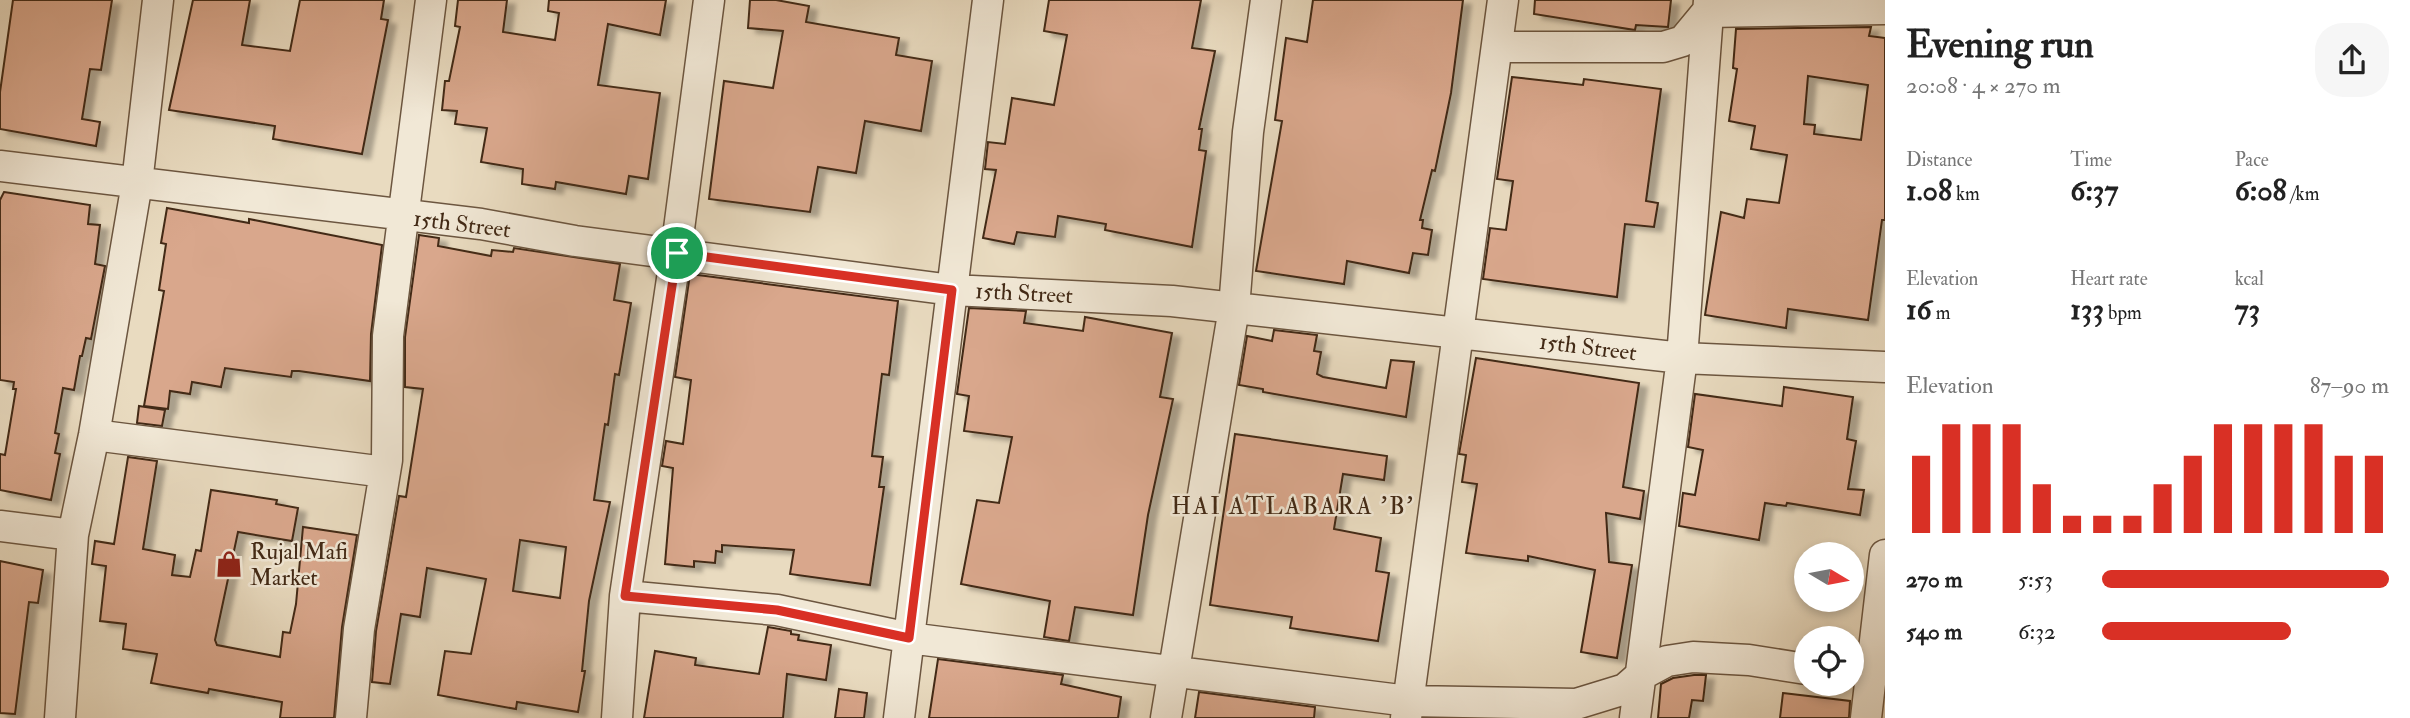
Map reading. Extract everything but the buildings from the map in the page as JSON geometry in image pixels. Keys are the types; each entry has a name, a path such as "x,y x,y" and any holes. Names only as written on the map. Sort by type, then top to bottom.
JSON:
{"street":[{"path":"60,718 73,535 94,435 137,183 158,0"},
{"path":"351,718 359,629 385,472 388,336 431,0"},
{"path":"617,718 625,596 677,253 709,0"},
{"path":"899,718 988,0"},
{"path":"1166,718 1234,307 1248,132 1266,0"},
{"path":"1407,709 1456,331 1503,0"},
{"path":"1498,47 1663,47 1683,41 1708,6"},
{"path":"1708,6 1885,9"},
{"path":"1635,718 1682,359 1708,6"},
{"name":"15th Street","path":"0,166 952,290 1172,301 1456,331 1682,359 1885,368"},
{"path":"94,435 385,472"},
{"path":"0,526 73,535"},
{"path":"1864,658 1885,555"},
{"path":"625,596 777,610 909,638 1173,671 1407,709 1576,705 1625,689 1641,675 1667,661 1693,657 1749,660 1794,667"},
{"path":"1863,696 1866,718"}],"place":[{"name":"Rujal Mafi Market","path":"229,564"}],"district":[{"name":"HAI ATLABARA 'B'","path":"1293,506"}],"route":[{"path":"677,253 952,290 909,638 777,610 625,596 677,253"}]}
